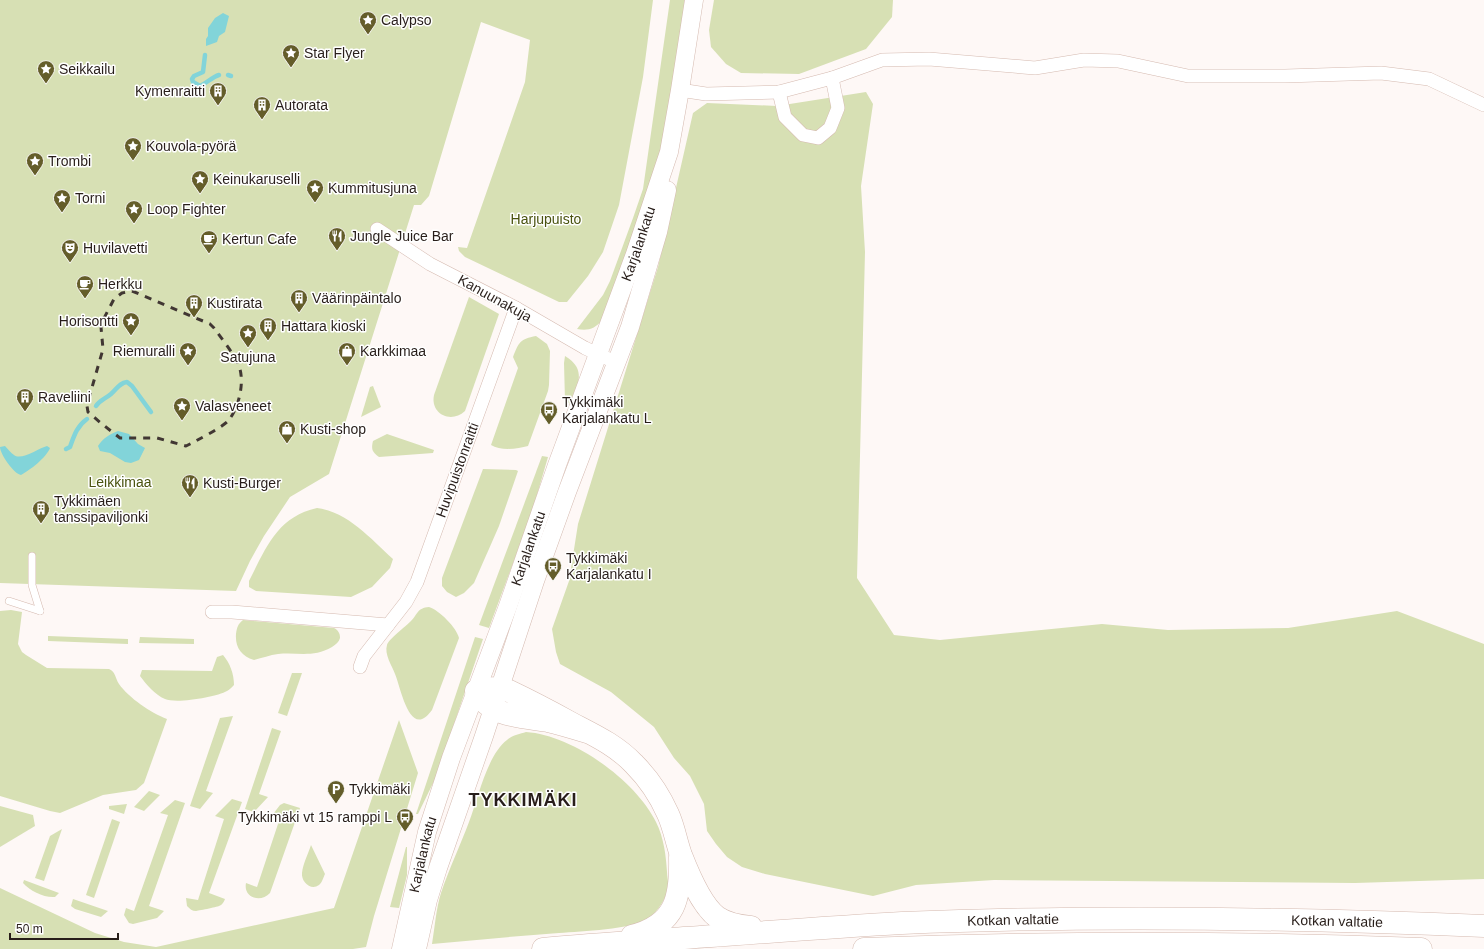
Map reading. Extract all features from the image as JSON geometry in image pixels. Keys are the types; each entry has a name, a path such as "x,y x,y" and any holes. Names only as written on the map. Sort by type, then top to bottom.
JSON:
{"highway":[{"path":"587,732 566,725 515,716 493,709 485,703 476,692 484,688 499,688 520,696 604,740 619,750 634,764 658,794 674,830 680,854 703,902 718,918 727,922 740,926 782,930"},
{"path":"580,945 633,936 646,932 657,926 666,918 678,895 680,880 680,854"},
{"name":"Kotkan valtatie","path":"543,949 782,930 902,923 1128,919 1296,920 1484,926"},
{"name":"Kotkan valtatie","path":"864,949 1193,944 1345,946 1421,949"}],"main road":[{"name":"Karjalankatu","path":"417,949 427,832 451,758 508,606 556,465 635,254 669,152 694,0"},
{"name":"Karjalankatu","path":"401,949 421,898 438,868 535,581 567,492 630,327 658,232 669,178 669,152"}],"street":[{"path":"680,90 706,94 779,92 832,78 882,60 929,59 1035,68 1084,60 1118,61 1188,76 1285,76 1381,73 1429,79 1484,105"},
{"path":"779,92 785,117 803,135 818,138 830,128 838,108 832,78"},
{"name":"Kanuunakuja","path":"377,229 430,264 516,308 598,355 616,363"},
{"name":"Huvipuistonraitti","path":"360,667 364,656 406,602 417,582 516,308"},
{"path":"212,612 388,625"}],"lane":[{"path":"9,601 40,611 32,585 32,556"}],"green space":[{"path":"0,0 653,0 643,77 619,205 603,252 588,276 567,302 559,302 465,257 459,251 458,247 467,248 525,82 530,40 481,22 429,196 421,205 414,205 329,474 290,497 264,536 236,591 0,583"},
{"path":"670,0 685,0 675,75 661,154 626,257 602,320 591,329 577,329 603,295 610,281 643,189"},
{"path":"714,0 893,0 892,17 866,49 799,74 741,73 726,64 711,47 709,30"},
{"path":"866,92 873,104 861,186 865,252 857,578 894,635 940,640 1102,624 1168,630 1288,628 1397,611 1484,644 1484,879 1355,883 994,880 916,885 873,896 765,874 742,867 727,857 716,844 707,831 704,804 690,776 674,758 654,727 611,692 560,664 556,652 552,629 569,581 578,524 658,267 693,113 707,103 777,106"},
{"path":"469,297 499,314 465,411 454,417 448,417 438,412 435,407 434,395"},
{"path":"536,336 547,344 550,351 549,385 528,446 509,449 495,447 491,445 518,368 513,357 523,340"},
{"path":"565,356 576,366 579,378 571,404 565,401"},
{"path":"373,386 381,407 361,417 370,387"},
{"path":"387,434 434,450 433,453 379,457 373,450 373,441"},
{"path":"542,456 548,457 532,512 489,628 479,625"},
{"path":"483,469 518,471 499,526 474,583 464,593 456,597 447,592 442,586 442,578"},
{"path":"317,508 339,515 367,535 393,559 390,568 372,587 351,597 256,591 249,587 249,581 261,557 267,546 282,526 303,512"},
{"path":"429,607 438,612 447,620 455,629 459,638 432,710 424,718 418,719 412,716 408,709 386,649 390,640 411,621 420,610"},
{"path":"11,610 22,612 18,644 22,652 26,655 47,668 109,669 114,673 123,689 134,700 147,709 167,719 144,783 136,790 103,795 60,813 0,796 0,611"},
{"path":"243,620 334,628 340,635 340,638 332,647 312,654 278,654 254,660 242,653 238,647 236,639 237,628"},
{"path":"48,636 128,639 128,644 48,641"},
{"path":"140,637 194,639 194,644 139,643"},
{"path":"475,637 483,639 436,777 418,814 416,814"},
{"path":"223,655 231,669 234,685 227,691 215,695 178,701 165,699 154,692 140,676 142,670 212,671 217,657"},
{"path":"292,673 302,673 287,716 278,713"},
{"path":"233,716 206,791 213,793 200,809 190,806 220,718"},
{"path":"399,720 418,773 374,916 366,947 353,949 0,949 0,888 95,933 124,942 156,947 334,908"},
{"path":"272,728 281,731 259,794 268,797 254,812 245,809"},
{"path":"526,732 544,735 583,751 618,776 647,806 656,822 663,841 668,882 668,888 665,896 658,908 649,918 630,925 593,931 527,935 432,944 441,893 489,766 500,747 509,738"},
{"path":"149,791 160,795 144,811 134,807"},
{"path":"232,799 242,802 209,893 225,899 219,906 193,911 187,906 186,898 198,900 224,819 215,816"},
{"path":"175,800 185,803 149,906 164,911 157,918 133,924 129,923 124,915 126,908 134,911 168,815 160,813"},
{"path":"284,803 300,808 270,893 262,898 254,897 247,892 246,883 257,887 279,821 270,818 280,805"},
{"path":"127,804 124,814 109,809 109,806"},
{"path":"0,806 33,815 35,826 0,847"},
{"path":"112,819 120,822 94,898 86,895"},
{"path":"62,829 44,881 35,878 50,836"},
{"path":"311,845 325,874 322,882 316,887 307,885 302,876 303,866"},
{"path":"406,847 407,875 399,908 390,907"},
{"path":"24,880 59,893 55,897 42,895 26,886 23,883"},
{"path":"73,899 108,911 101,917 75,909 71,906"}],"water":[{"path":"223,13 229,16 225,32 219,36 217,42 206,46 208,28 215,18"},
{"path":"118,431 129,434 138,444 145,448 139,460 131,463 125,462 110,453 100,451 98,446 102,441 109,435"},
{"path":"5,446 17,456 25,455 47,446 50,448 41,460 21,475 11,468 2,454 0,447"}],"waterway":[{"path":"205,55 203,72 194,76 192,79 193,82 200,86 219,75"},
{"path":"96,406 120,385 127,382 132,386 151,412"},
{"path":"66,449 70,447 78,428 87,419"}],"railway":[{"path":"132,291 210,324 228,347 239,366 241,372 240,395 232,416 220,427 186,446 157,438 120,438 88,412 87,406 103,349 102,322 114,299 122,293 132,291"}],"place":[{"name":"Calypso","path":"368,35"},
{"name":"Star Flyer","path":"291,68"},
{"name":"Seikkailu","path":"46,84"},
{"name":"Kymenraitti","path":"218,106"},
{"name":"Autorata","path":"262,120"},
{"name":"Kouvola-pyörä","path":"133,161"},
{"name":"Trombi","path":"35,176"},
{"name":"Keinukaruselli","path":"200,194"},
{"name":"Kummitusjuna","path":"315,203"},
{"name":"Torni","path":"62,213"},
{"name":"Loop Fighter","path":"134,224"},
{"name":"Jungle Juice Bar","path":"337,251"},
{"name":"Kertun Cafe","path":"209,254"},
{"name":"Huvilavetti","path":"70,263"},
{"name":"Herkku","path":"85,299"},
{"name":"Väärinpäintalo","path":"299,313"},
{"name":"Kustirata","path":"194,318"},
{"name":"Horisontti","path":"131,336"},
{"name":"Hattara kioski","path":"268,341"},
{"name":"Satujuna","path":"248,348"},
{"name":"Riemuralli","path":"188,366"},
{"name":"Karkkimaa","path":"347,366"},
{"name":"Raveliini","path":"25,412"},
{"name":"Valasveneet","path":"182,421"},
{"name":"Tykkimäki Karjalankatu L","path":"549,425"},
{"name":"Kusti-shop","path":"287,444"},
{"name":"Kusti-Burger","path":"190,498"},
{"name":"Tykkimäen tanssipaviljonki","path":"41,524"},
{"name":"Tykkimäki Karjalankatu I","path":"553,581"},
{"name":"Tykkimäki","path":"336,804"},
{"name":"Tykkimäki vt 15 ramppi L","path":"405,832"}],"district":[{"name":"TYKKIMÄKI","path":"523,800"}],"park label":[{"name":"Harjupuisto","path":"546,219"},
{"name":"Leikkimaa","path":"120,482"}]}
